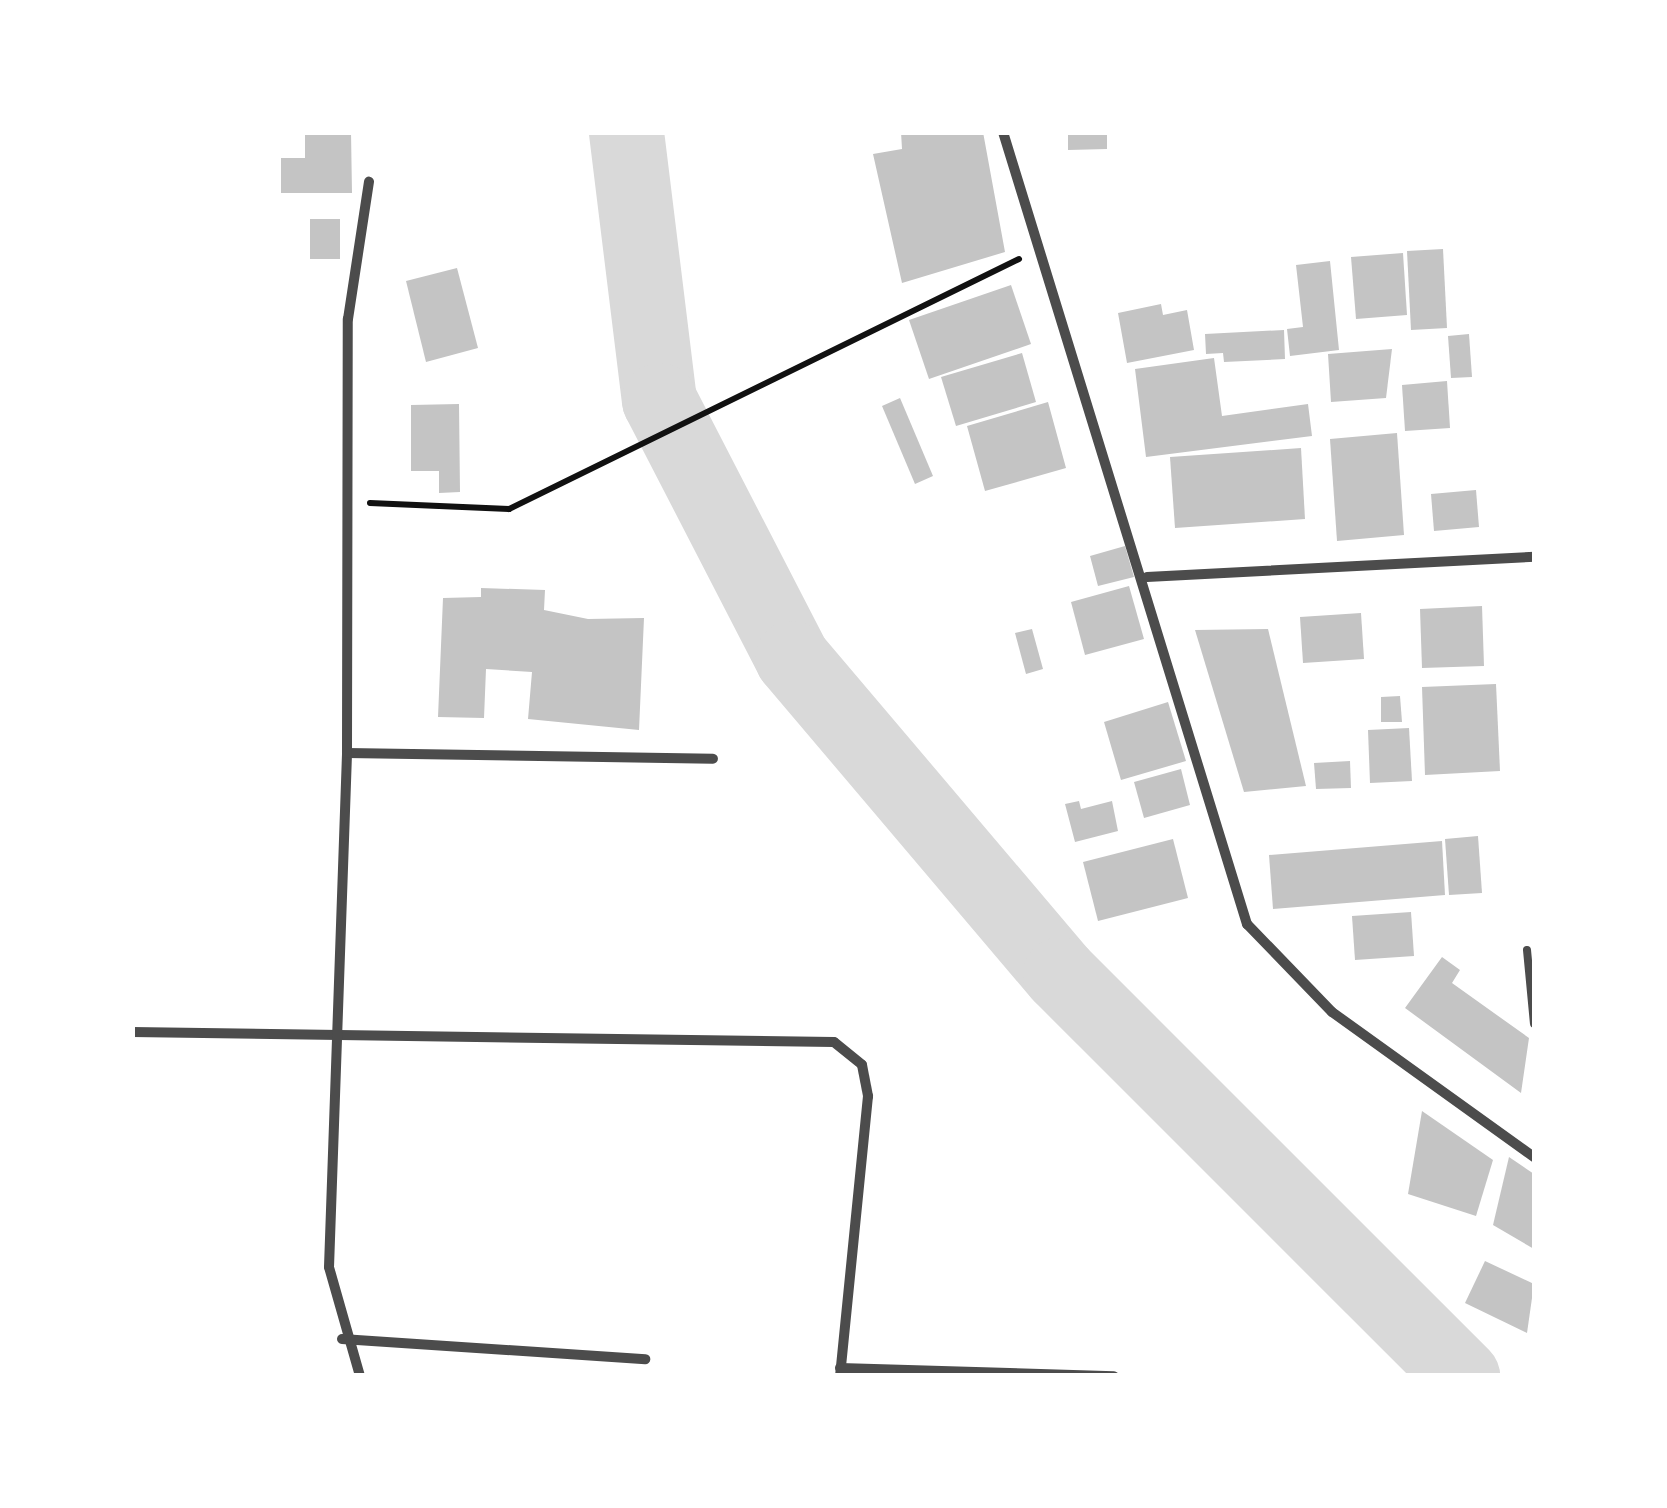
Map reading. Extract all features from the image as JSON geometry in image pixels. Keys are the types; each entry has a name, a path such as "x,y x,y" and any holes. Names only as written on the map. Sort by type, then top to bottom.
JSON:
{"street":[{"path":"1003,132 1034,252 1147,577 1247,924 1332,1012 1534,1157"},
{"path":"360,1376 342,1339 329,1266 333,1040 347,753 343,502 348,318 369,182"},
{"path":"1147,577 1534,557"},
{"path":"347,753 714,759"},
{"path":"132,1032 333,1040 834,1042 862,1065 868,1096 840,1372 1114,1376"},
{"path":"342,1339 646,1359"}],"lane":[{"path":"1527,950 1534,1024"}],"path":[{"path":"343,502 508,509 813,353 1034,252"}],"building":[{"path":"305,132 351,132 352,193 281,193 281,158 305,158"},
{"path":"901,132 983,132 1005,252 902,283 873,154 902,149"},
{"path":"1068,132 1107,132 1107,149 1068,150"},
{"path":"310,219 340,219 340,259 310,259"},
{"path":"1443,249 1447,328 1411,330 1407,251"},
{"path":"1403,253 1407,315 1356,319 1351,257"},
{"path":"1330,261 1339,350 1290,356 1287,329 1303,327 1296,265"},
{"path":"457,268 478,348 426,362 406,281"},
{"path":"1011,285 1031,344 929,379 909,320"},
{"path":"1161,304 1163,315 1187,310 1194,350 1127,363 1118,313"},
{"path":"1284,330 1285,359 1224,362 1223,353 1206,354 1205,334"},
{"path":"1469,334 1472,377 1451,378 1448,336"},
{"path":"1392,349 1386,398 1331,402 1328,354"},
{"path":"1022,353 1036,402 956,426 941,377"},
{"path":"1214,358 1222,416 1308,404 1312,436 1146,457 1135,369"},
{"path":"1447,381 1450,428 1405,431 1402,385"},
{"path":"900,398 933,476 915,484 882,406"},
{"path":"1048,402 1066,468 985,491 967,426"},
{"path":"459,404 460,492 439,493 439,471 411,471 411,405"},
{"path":"1397,433 1404,535 1337,541 1330,439"},
{"path":"1301,448 1305,519 1175,528 1170,457"},
{"path":"1476,490 1479,527 1434,531 1431,494"},
{"path":"1125,546 1134,577 1098,586 1090,556"},
{"path":"1129,586 1144,639 1085,655 1071,602"},
{"path":"481,588 545,590 544,610 588,619 644,618 639,730 528,719 532,672 486,669 484,718 438,717 443,598 481,597"},
{"path":"1482,606 1484,666 1422,668 1420,609"},
{"path":"1361,613 1364,659 1303,663 1300,617"},
{"path":"1032,629 1043,669 1026,674 1015,633"},
{"path":"1268,629 1306,786 1244,792 1195,630"},
{"path":"1496,684 1500,771 1425,775 1422,687"},
{"path":"1400,696 1402,722 1381,722 1381,697"},
{"path":"1168,702 1186,761 1121,780 1104,722"},
{"path":"1409,728 1412,781 1370,783 1368,730"},
{"path":"1350,761 1351,788 1316,789 1314,763"},
{"path":"1181,769 1190,805 1144,818 1134,782"},
{"path":"1079,801 1081,809 1112,801 1118,831 1075,842 1065,804"},
{"path":"1478,836 1482,893 1449,895 1445,839"},
{"path":"1173,839 1188,898 1098,921 1083,862"},
{"path":"1442,841 1445,895 1273,909 1269,855"},
{"path":"1411,912 1414,956 1355,960 1352,916"},
{"path":"1442,957 1460,970 1452,983 1529,1038 1521,1093 1405,1008"},
{"path":"1422,1111 1493,1160 1476,1216 1408,1194"},
{"path":"1509,1157 1534,1174 1534,1249 1493,1225"},
{"path":"1485,1261 1534,1284 1527,1333 1465,1303"}],"waterway":[{"path":"626,132 659,400 792,658 1060,974 1462,1376"}]}
